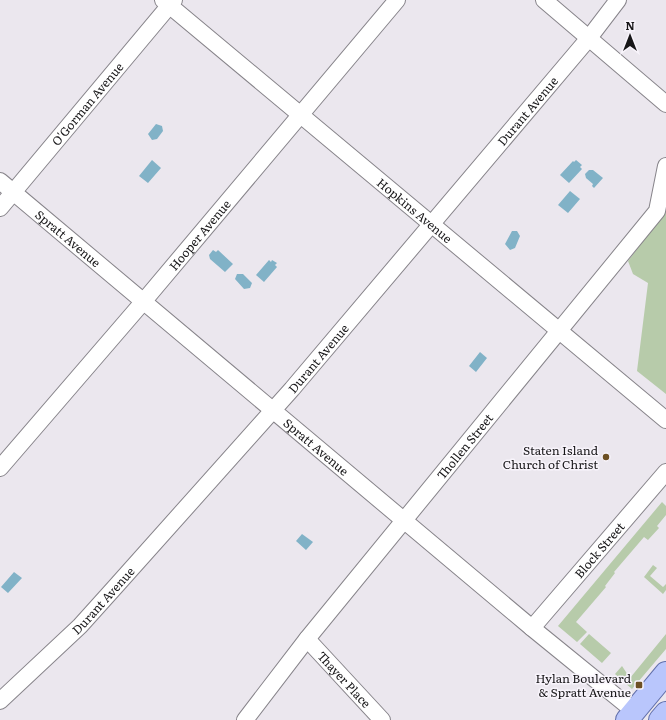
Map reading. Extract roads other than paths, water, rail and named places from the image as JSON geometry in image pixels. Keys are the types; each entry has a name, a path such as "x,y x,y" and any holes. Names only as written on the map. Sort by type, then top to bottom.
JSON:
{"main road":[{"path":"631,716 666,673"},
{"path":"660,720 666,713"}],"street":[{"name":"Hooper Avenue","path":"0,468 143,302 397,0"},
{"path":"544,0 666,104"},
{"name":"Durant Avenue","path":"0,701 80,626 272,411 589,38 618,0"},
{"name":"Hopkins Avenue","path":"169,2 301,115 666,420"},
{"name":"O'Gorman Avenue","path":"0,208 169,2"},
{"name":"Thollen Street","path":"245,720 307,639 403,520 657,211 666,166"},
{"name":"Spratt Avenue","path":"0,181 532,628 631,716"},
{"name":"Block Street","path":"532,628 666,472"},
{"name":"Thayer Place","path":"307,639 382,720"}],"water":[{"path":"156,124 162,126 163,131 157,139 152,140 148,134"},
{"path":"152,160 161,168 148,183 139,176"},
{"path":"576,160 582,165 580,167 582,169 569,183 560,175 573,161 574,162"},
{"path":"589,170 593,170 603,178 594,188 592,186 593,184 586,178 585,174"},
{"path":"570,191 580,199 568,213 558,205"},
{"path":"512,231 517,231 520,236 515,248 510,250 505,244"},
{"path":"213,250 216,252 218,250 233,264 225,272 210,259 209,255"},
{"path":"269,260 277,263 275,265 277,267 264,282 256,275"},
{"path":"237,274 243,274 252,283 250,288 244,289 235,279"},
{"path":"480,352 487,358 476,372 469,366"},
{"path":"302,534 313,542 306,550 296,541"},
{"path":"14,572 22,578 8,593 1,587"}],"place":[{"name":"Staten Island Church of Christ","path":"606,457"},
{"name":"Hylan Boulevard & Spratt Avenue","path":"639,685"}]}
